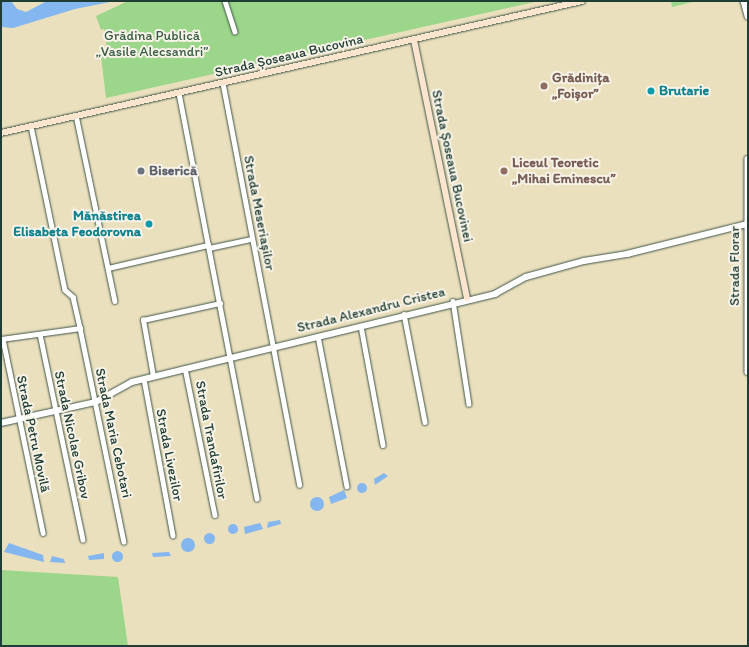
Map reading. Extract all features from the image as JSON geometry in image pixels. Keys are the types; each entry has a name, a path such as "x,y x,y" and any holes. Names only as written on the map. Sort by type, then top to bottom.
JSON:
{"main road":[{"name":"Strada Șoseaua Bucovina","path":"1,133 582,1"},
{"name":"Strada Șoseaua Bucovinei","path":"414,40 467,298"}],"street":[{"path":"225,1 235,31"},
{"path":"744,1 748,16"},
{"name":"Strada Meseriașilor","path":"223,83 251,239 267,302 273,347 300,485"},
{"path":"179,92 257,499"},
{"path":"76,115 115,301"},
{"name":"Strada Maria Cebotari","path":"31,126 65,290 73,297 80,328 124,542"},
{"name":"Strada Florar","path":"748,159 748,372"},
{"name":"Strada Alexandru Cristea","path":"1,423 57,412 96,402 153,376 361,326 453,301 495,294 526,277 584,261 627,254 747,221"},
{"path":"108,268 209,246 251,239"},
{"path":"453,301 470,404"},
{"path":"153,376 142,324 145,318 220,303"},
{"path":"404,314 425,422"},
{"path":"361,326 383,446"},
{"path":"2,339 80,328"},
{"name":"Strada Nicolae Gribov","path":"40,334 83,540"},
{"path":"318,336 348,486"},
{"name":"Strada Petru Movilă","path":"2,339 43,533"},
{"name":"Strada Trandafirilor","path":"185,368 215,516"},
{"name":"Strada Livezilor","path":"144,379 173,535"}],"green space":[{"name":"Grădina Publică „Vasile Alecsandri”","path":"128,1 539,1 106,98 101,56 108,55 104,29 101,30 96,16"},
{"path":"671,1 697,1 672,7"},
{"path":"1,570 118,577 128,646 1,646"}],"water":[{"path":"1,1 11,1 17,9 26,12 47,1 115,1 75,9 13,28 1,27"},
{"path":"384,473 388,476 375,485 374,479"},
{"path":"360,483 364,483 367,488 364,493 360,493 357,490 357,486"},
{"path":"344,490 347,498 331,504 329,497"},
{"path":"314,497 320,497 324,501 324,507 320,511 314,511 310,507 310,501"},
{"path":"280,520 281,524 267,528 268,522"},
{"path":"260,523 263,529 245,534 244,527"},
{"path":"231,524 235,524 237,525 237,533 231,534 228,531 228,527"},
{"path":"209,532 213,534 215,538 213,542 209,544 205,542 203,538 205,534"},
{"path":"188,538 193,540 195,545 193,550 188,552 183,550 181,545 183,540"},
{"path":"9,543 43,555 44,562 4,552"},
{"path":"117,550 121,552 123,556 121,560 117,562 113,560 111,556 113,552"},
{"path":"169,552 171,556 153,557 152,553"},
{"path":"104,553 104,559 89,560 88,556"},
{"path":"52,556 64,559 65,563 50,562"}],"place":[{"name":"Grădinița „Foișor”","path":"544,86"},
{"name":"Brutarie","path":"651,91"},
{"name":"Biserică","path":"141,171"},
{"name":"Liceul Teoretic „Mihai Eminescu”","path":"504,171"},
{"name":"Mănăstirea Elisabeta Feodorovna","path":"149,224"}]}
